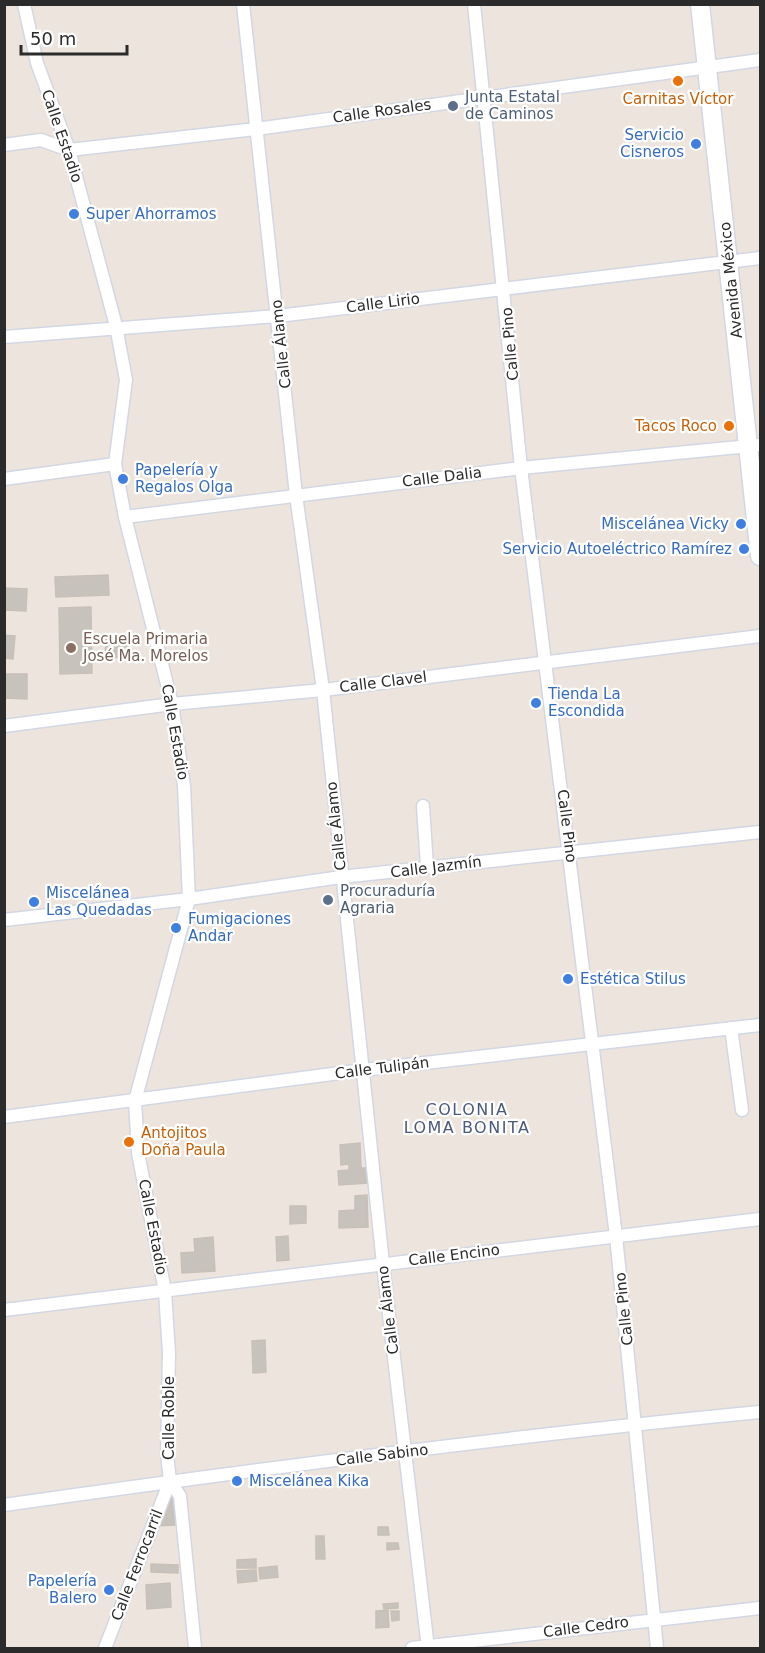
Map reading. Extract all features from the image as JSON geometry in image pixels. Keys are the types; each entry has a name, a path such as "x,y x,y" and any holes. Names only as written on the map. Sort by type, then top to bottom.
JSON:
{"street":[{"name":"Calle Estadio","path":"24,4 37,63 69,150 116,326 126,381 115,464 125,517 172,704 184,786 189,899 135,1101 138,1153 165,1291"},
{"name":"Calle Álamo","path":"243,4 296,495 323,690 341,878 427,1648"},
{"name":"Calle Pino","path":"474,4 482,96 505,289 521,468 616,1236 657,1648"},
{"name":"Avenida México","path":"700,4 729,262 755,446 760,556"},
{"name":"Calle Rosales","path":"4,145 41,140 69,150 256,129 482,96 760,60"},
{"name":"Calle Lirio","path":"4,337 116,326 278,316 760,258"},
{"name":"Calle Dalia","path":"125,517 521,468 755,446"},
{"path":"4,479 115,464"},
{"name":"Calle Clavel","path":"4,726 172,704 323,690 760,636"},
{"path":"423,806 427,867"},
{"name":"Calle Jazmín","path":"4,920 189,899 427,867 760,832"},
{"name":"Calle Tulipán","path":"4,1117 363,1070 591,1046 760,1025"},
{"path":"731,1028 742,1110"},
{"name":"Calle Encino","path":"4,1310 760,1219"},
{"name":"Calle Roble","path":"165,1291 169,1353 167,1454 170,1481 180,1496 195,1648"},
{"name":"Calle Sabino","path":"4,1505 170,1481 635,1424 760,1412"},
{"name":"Calle Ferrocarril","path":"105,1648 170,1481"},
{"name":"Calle Cedro","path":"412,1648 427,1648 654,1618 760,1608"}],"building":[{"path":"108,575 109,595 56,597 55,577"},
{"path":"4,588 27,589 26,611 4,610"},
{"path":"91,607 92,673 60,674 59,608"},
{"path":"4,635 15,636 13,659 4,658"},
{"path":"106,638 128,640 127,658 105,657"},
{"path":"4,674 27,674 27,699 4,698"},
{"path":"360,1143 361,1168 366,1168 368,1183 339,1185 338,1171 349,1170 349,1164 341,1165 340,1145"},
{"path":"367,1195 368,1227 339,1228 339,1211 355,1210 355,1196"},
{"path":"290,1206 306,1206 306,1223 290,1224"},
{"path":"288,1236 289,1260 277,1261 276,1237"},
{"path":"213,1237 215,1271 182,1273 181,1253 195,1252 194,1239"},
{"path":"265,1340 266,1372 253,1373 252,1341"},
{"path":"168,1494 174,1499 175,1525 156,1526"},
{"path":"378,1527 388,1527 389,1535 378,1535"},
{"path":"316,1536 324,1536 325,1559 316,1559"},
{"path":"387,1543 398,1543 399,1549 387,1550"},
{"path":"256,1559 256,1568 237,1568 237,1560"},
{"path":"151,1564 178,1565 178,1573 151,1572"},
{"path":"277,1566 278,1577 260,1579 259,1568"},
{"path":"256,1570 257,1581 238,1583 237,1571"},
{"path":"170,1583 171,1607 147,1609 146,1585"},
{"path":"398,1603 398,1608 384,1609 383,1604"},
{"path":"388,1610 389,1627 376,1628 376,1611"},
{"path":"391,1611 399,1611 399,1620 392,1621"}],"place":[{"name":"Carnitas Víctor","path":"678,81"},
{"name":"Junta Estatal de Caminos","path":"453,106"},
{"name":"Servicio Cisneros","path":"696,144"},
{"name":"Super Ahorramos","path":"74,214"},
{"name":"Tacos Roco","path":"729,426"},
{"name":"Papelería y Regalos Olga","path":"123,479"},
{"name":"Miscelánea Vicky","path":"741,524"},
{"name":"Servicio Autoeléctrico Ramírez","path":"744,549"},
{"name":"Escuela Primaria José Ma. Morelos","path":"71,648"},
{"name":"Tienda La Escondida","path":"536,703"},
{"name":"Procuraduría Agraria","path":"328,900"},
{"name":"Miscelánea Las Quedadas","path":"34,902"},
{"name":"Fumigaciones Andar","path":"176,928"},
{"name":"Estética Stilus","path":"568,979"},
{"name":"Antojitos Doña Paula","path":"129,1142"},
{"name":"Miscelánea Kika","path":"237,1481"},
{"name":"Papelería Balero","path":"109,1590"}],"district":[{"name":"COLONIA LOMA BONITA","path":"467,1118"}]}
